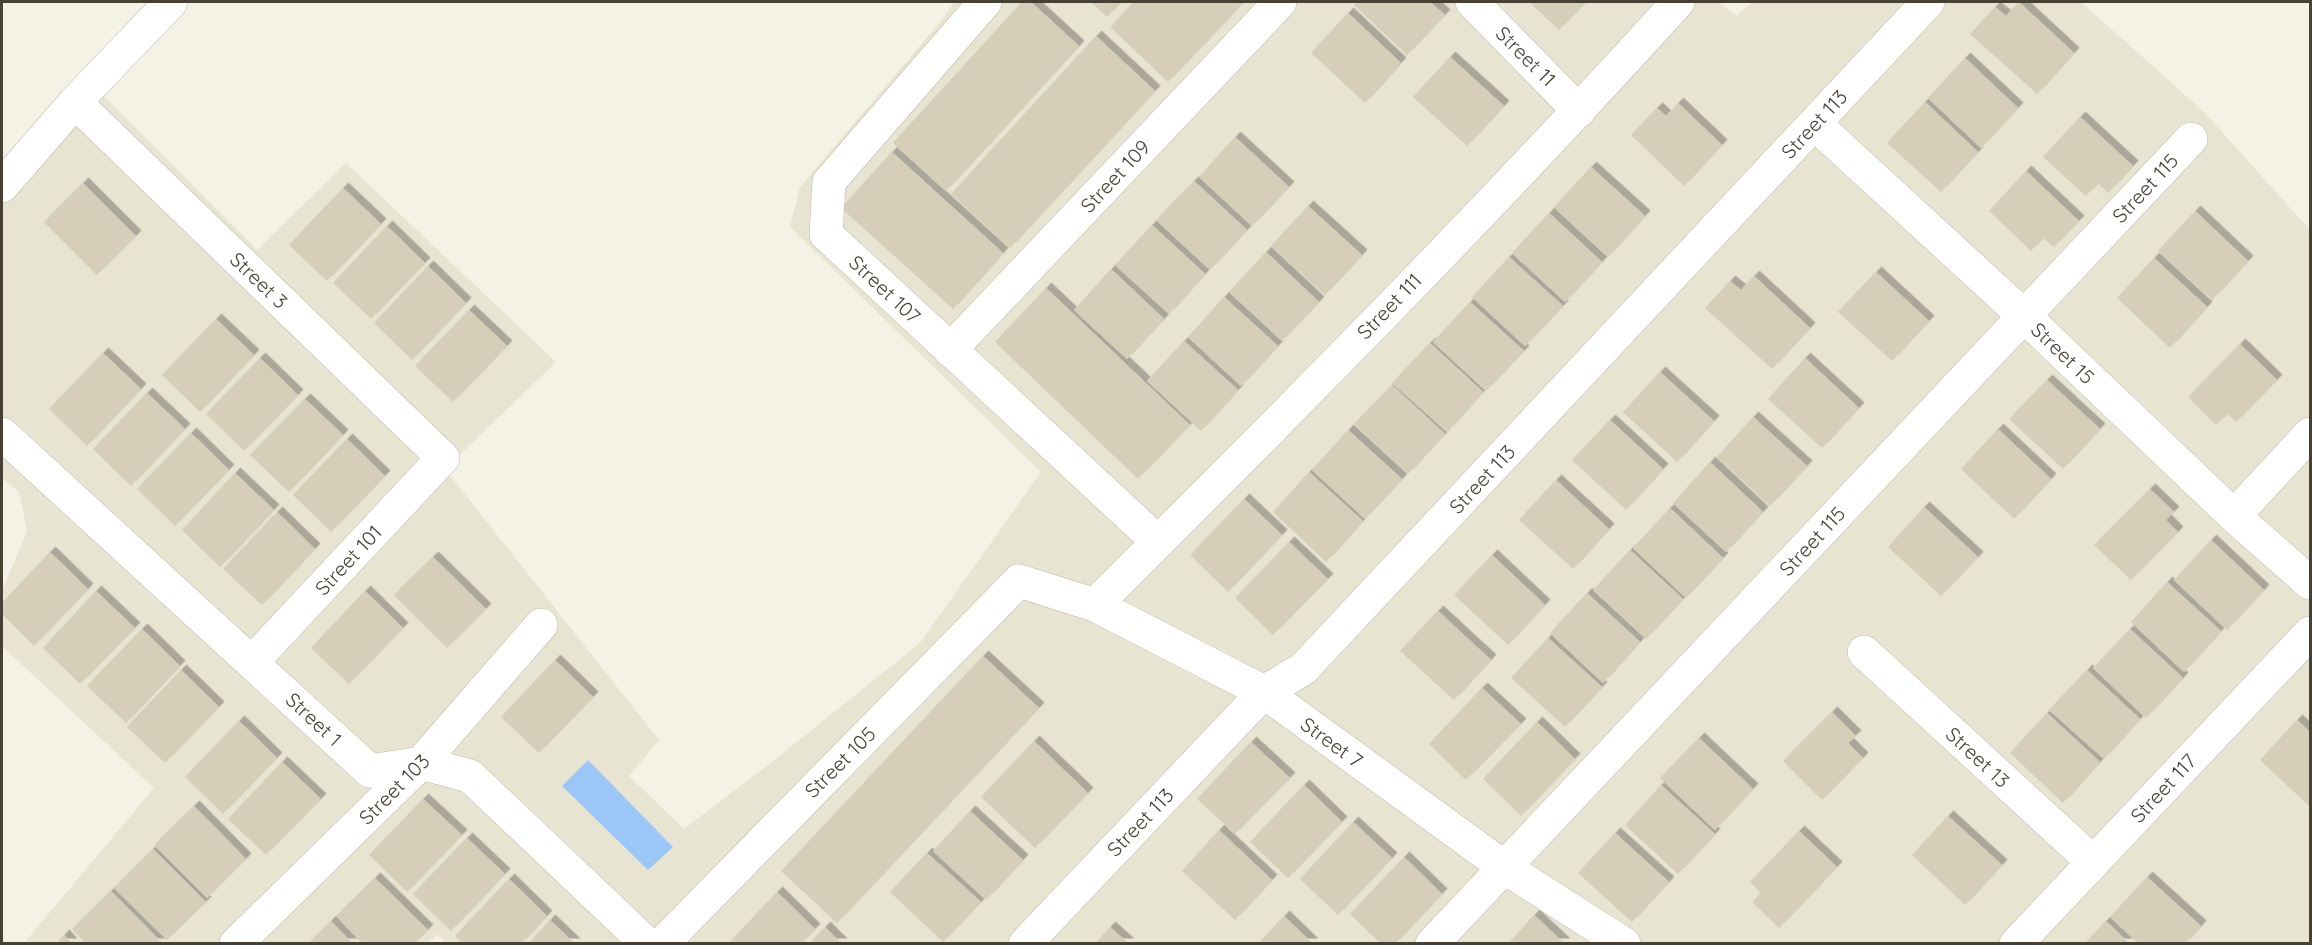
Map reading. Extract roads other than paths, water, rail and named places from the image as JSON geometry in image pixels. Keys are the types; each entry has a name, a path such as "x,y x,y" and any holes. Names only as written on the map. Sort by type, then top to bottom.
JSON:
{"street":[{"path":"2,186 75,102 171,2"},
{"name":"Street 107","path":"986,2 829,182 826,234 1158,542"},
{"name":"Street 109","path":"950,350 1280,2"},
{"name":"Street 11","path":"1472,2 1579,111"},
{"name":"Street 111","path":"1095,605 1213,488 1579,111 1678,2"},
{"name":"Street 113","path":"1025,944 1264,692 1303,669 1928,2"},
{"name":"Street 3","path":"75,102 443,458"},
{"name":"Street 15","path":"1815,124 2024,316 2234,516 2310,583"},
{"name":"Street 115","path":"1432,944 2191,139"},
{"name":"Street 1","path":"2,434 370,771 422,764 470,776 647,944"},
{"path":"2234,516 2310,434"},
{"name":"Street 101","path":"252,662 443,458"},
{"name":"Street 7","path":"1019,581 1095,605 1264,692 1504,867 1624,944"},
{"name":"Street 105","path":"662,944 1019,581"},
{"name":"Street 103","path":"236,944 422,764 541,625"},
{"name":"Street 117","path":"2016,944 2310,633"},
{"name":"Street 13","path":"1864,652 2093,862"}],"water":[{"path":"588,760 673,847 648,870 562,786"}]}
